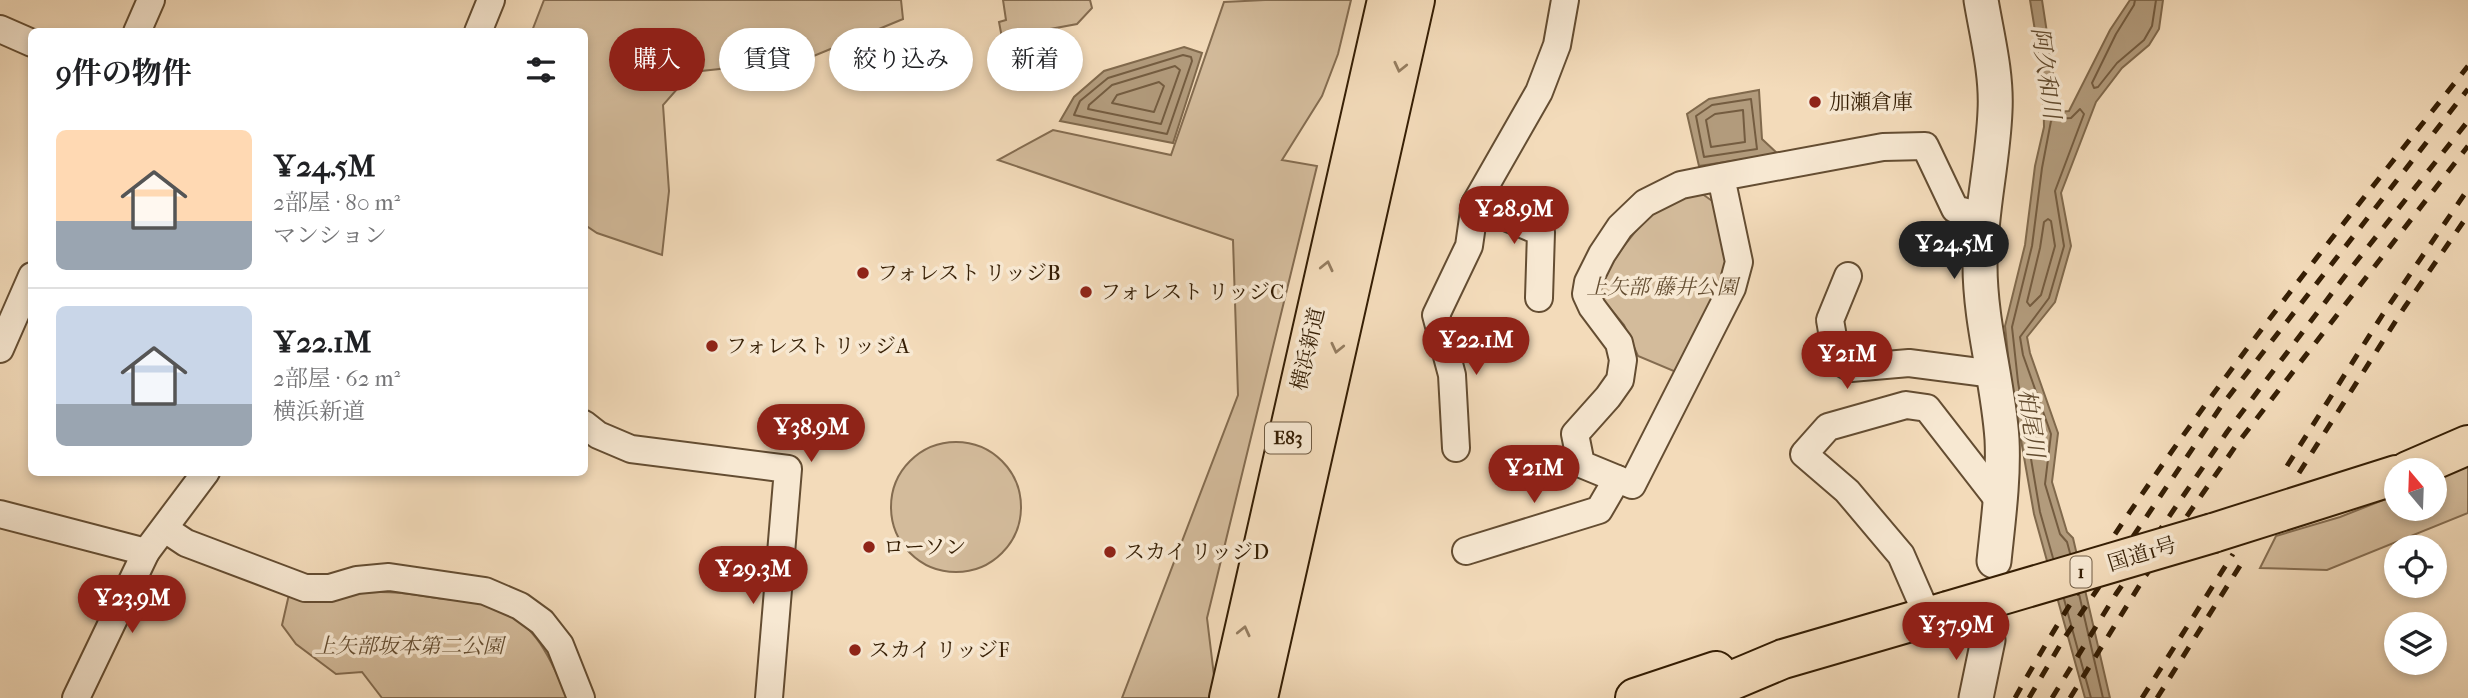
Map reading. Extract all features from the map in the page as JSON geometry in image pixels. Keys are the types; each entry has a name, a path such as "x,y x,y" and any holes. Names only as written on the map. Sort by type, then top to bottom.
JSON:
{"highway":[{"name":"横浜新道","path":"1229,698 1387,0"},
{"name":"横浜新道","path":"1258,698 1415,0"},
{"path":"2438,458 2468,445"},
{"name":"国道1号","path":"1690,698 1783,659 2213,533 2384,479"},
{"name":"1","path":"1635,698 1763,656 1783,659"}],"street":[{"path":"139,28 151,0"},
{"path":"480,28 491,0"},
{"path":"1456,448 1452,374 1436,315 1469,246 1475,204 1539,92 1556,45 1565,0"},
{"path":"1981,0 1995,107 1982,216 1980,266 1984,317 2002,441 1994,561"},
{"path":"0,29 28,41"},
{"path":"1721,177 1739,262 1732,288 1632,485 1581,464 1575,434 1620,380 1623,360 1619,343 1586,295 1588,282 1620,227 1645,203 1681,185 1721,177 1883,147 1925,146 1955,209 1982,216"},
{"path":"1475,204 1541,232 1539,298"},
{"path":"1849,276 1830,320 1837,360 1851,368 1909,363 1994,374"},
{"path":"0,349 28,285"},
{"path":"1938,614 1901,555 1847,491 1804,454 1828,427 1906,405 1927,408 2000,502"},
{"path":"588,427 598,435 631,449 788,469 769,698"},
{"path":"76,698 146,552 203,476"},
{"path":"1466,551 1599,510 1617,479"},
{"path":"0,514 146,552"},
{"path":"164,529 187,543 305,588 330,588 357,580 389,577 485,591 520,606 542,622 560,645 581,698"},
{"path":"1976,698 1988,640"}],"green space":[{"path":"544,0 901,0 903,19 881,28 829,28 829,50 815,55 815,28 719,28 719,69 705,71 705,28 609,28 609,91 675,91 663,105 669,191 662,255 597,233 588,227 588,28 533,28"},
{"path":"1003,0 1090,0 1092,8 1077,24 1056,28 1000,28 999,22 1006,20"},
{"path":"1351,0 1338,54 1322,96 1282,160 1317,166 1207,618 1215,684 1211,698 1122,698 1238,395 1233,240 998,160 1053,130 1171,155 1224,2"},
{"name":"上矢部 藤井公園","path":"1701,193 1715,203 1727,257 1726,272 1676,372 1638,356 1624,325 1600,296 1615,259 1644,222 1669,203"},
{"path":"956,442 981,447 1002,461 1016,482 1021,507 1016,532 1002,553 981,567 956,572 931,567 910,553 896,532 891,507 896,482 910,461 931,447"},
{"path":"2468,464 2468,513 2446,522 2447,521 2447,474"},
{"path":"2384,500 2384,522 2446,522 2414,535 2384,535 2384,547 2327,570 2260,568 2276,536 2340,517"},
{"name":"上矢部坂本第二公園","path":"290,590 317,600 362,593 391,592 475,602 498,608 513,616 536,638 553,666 567,698 382,698 362,672 336,674 296,644 282,625"}],"water":[{"path":"2030,0 2042,0 2053,72 2052,97 2058,112 2069,111 2110,30 2130,0 2163,0 2159,29 2149,45 2122,68 2096,102 2061,193 2071,246 2055,302 2027,337 2058,433 2052,482 2067,532 2073,538 2110,698 2085,698 2034,514 2011,383 2005,326 2025,245 2035,166 2044,127 2043,80"},
{"path":"1184,47 1202,53 1173,143 1060,121 1074,97 1104,71"},
{"path":"1759,90 1762,139 1778,154 1699,166 1687,114 1709,99"}],"railway":[{"path":"2015,698 2116,532 2172,452 2288,295 2468,66"},
{"path":"2029,698 2063,640 2222,405 2468,89"},
{"path":"2052,698 2116,594 2227,432 2348,272 2468,121"},
{"path":"2070,698 2144,578 2237,444 2468,146"},
{"path":"2287,466 2383,314 2468,189"},
{"path":"2299,473 2404,308 2468,215"},
{"path":"2142,698 2233,554"},
{"path":"2157,698 2243,561"}],"place":[{"name":"加瀬倉庫","path":"1815,102"},
{"name":"フォレスト リッジB","path":"863,273"},
{"name":"フォレスト リッジC","path":"1086,292"},
{"name":"フォレスト リッジA","path":"712,346"},
{"name":"ローソン","path":"869,547"},
{"name":"スカイ リッジD","path":"1110,552"},
{"name":"スカイ リッジF","path":"855,650"}],"water label":[{"name":"阿久和川","path":"2046,73"},
{"name":"柏尾川","path":"2031,423"}]}
